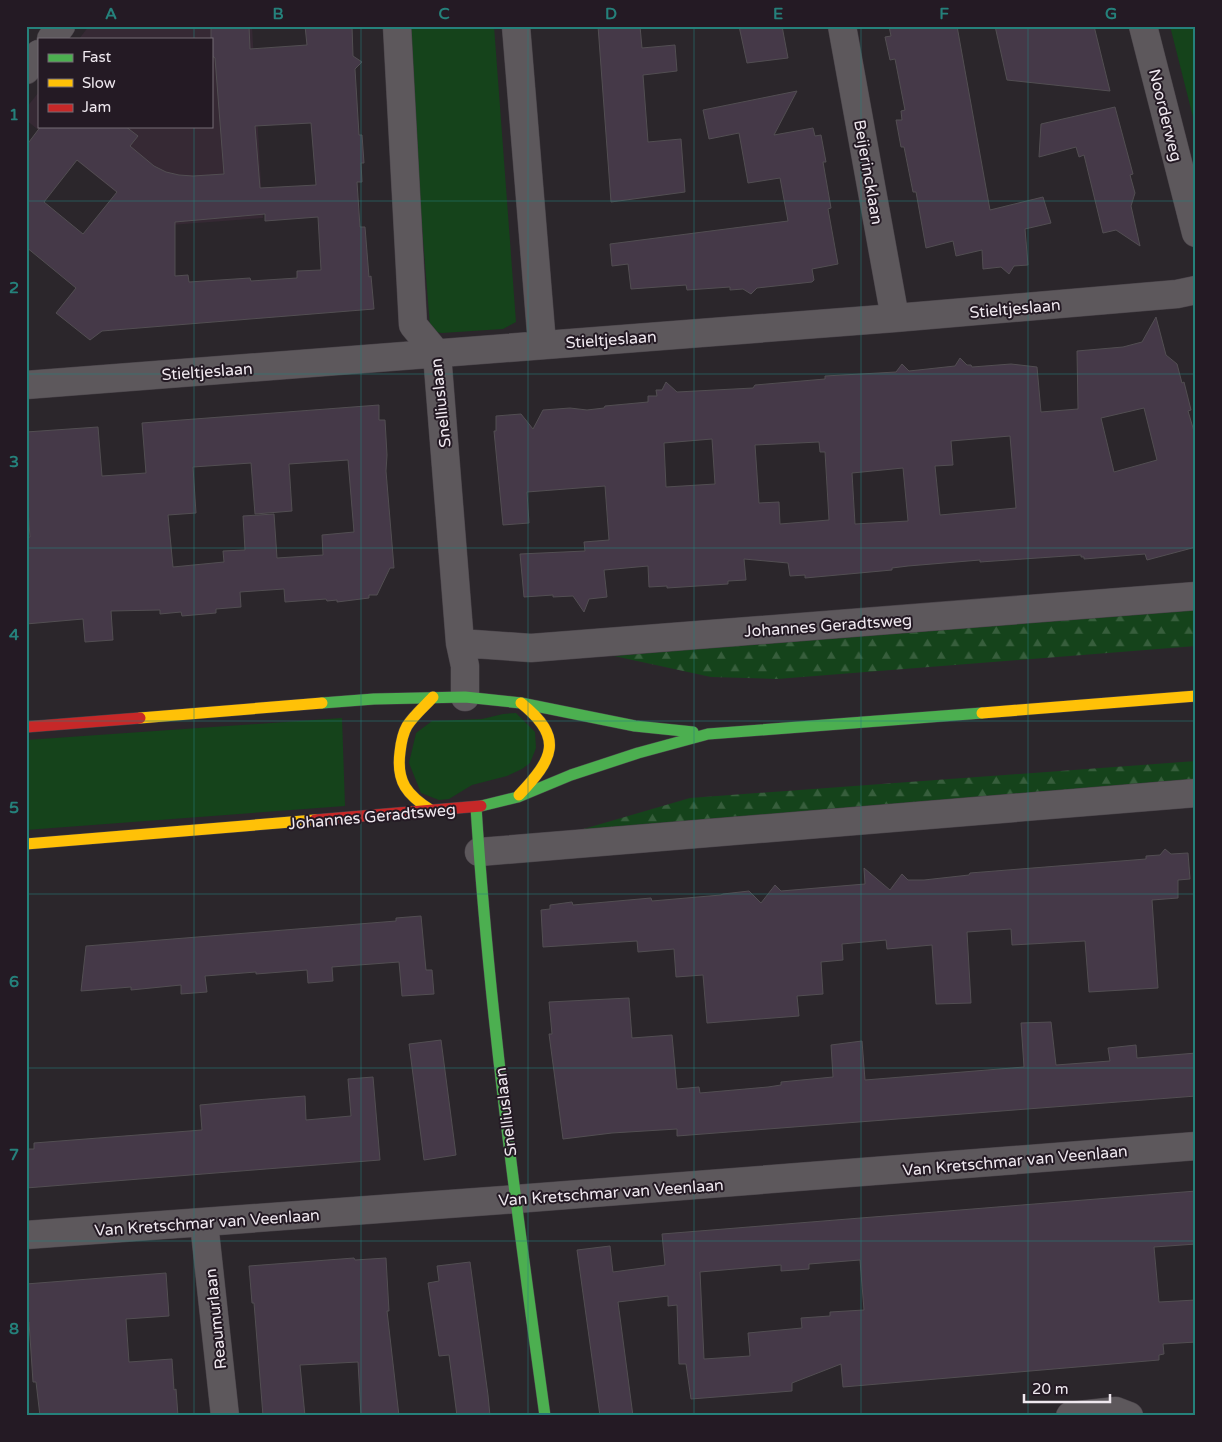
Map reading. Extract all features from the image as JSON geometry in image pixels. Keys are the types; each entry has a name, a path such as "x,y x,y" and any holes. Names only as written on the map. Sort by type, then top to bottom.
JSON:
{"main road":[{"name":"Johannes Geradtsweg","path":"26,844 476,807 518,797 571,775 638,752 708,734 1196,696"},
{"path":"432,811 414,801 403,786 398,764 401,743 407,727 433,697"},
{"name":"Johannes Geradtsweg","path":"26,727 374,699 465,697 521,703 635,726 708,734"},
{"path":"518,797 539,772 547,758 550,746 544,722 521,703"},
{"name":"Snelliuslaan","path":"476,807 490,991 545,1416"}],"street":[{"path":"52,38 61,26"},
{"name":"Snelliuslaan","path":"397,26 413,325 437,354 460,643 465,666 465,697"},
{"path":"516,26 542,344"},
{"name":"Beijerincklaan","path":"842,26 896,318"},
{"name":"Noorderweg","path":"1143,26 1196,233"},
{"path":"26,70 38,55"},
{"name":"Stieltjeslaan","path":"26,385 896,318 1177,294 1196,290"},
{"name":"Johannes Geradtsweg","path":"460,643 531,648 1196,596"},
{"path":"479,852 1196,793"},
{"name":"Van Kretschmar van Veenlaan","path":"26,1235 204,1223 1196,1146"},
{"name":"Reaumurlaan","path":"204,1223 225,1416"},
{"path":"1070,1416 1116,1411 1129,1416"}],"shaded area":[{"path":"89,26 252,26 263,218 158,226 26,120 26,108 38,93 38,128 212,128 212,38 80,38"}],"green space":[{"path":"406,26 494,26 516,322 503,329 442,333 435,332 430,326"},
{"path":"1170,26 1196,26 1196,129"},
{"path":"1196,604 1196,646 777,679 711,677 614,656"},
{"path":"516,713 535,732 536,748 530,763 507,776 472,785 449,799 439,800 421,793 409,763 416,733 432,721 482,719"},
{"path":"342,718 345,806 26,830 26,740"},
{"path":"1196,761 1196,786 580,830 690,798"}],"building":[{"path":"211,26 249,26 250,49 307,45 305,26 352,26 353,56 362,62 355,69 359,135 362,135 364,163 361,163 362,182 357,182 360,227 365,227 374,309 102,331 90,340 56,313 76,288 26,247 26,146 40,128 128,128 138,136 130,146 154,166 166,172 193,176 224,174 215,58 212,56","holes":["311,123 316,185 260,188 255,126","77,160 117,192 83,234 44,202","265,214 265,221 318,217 321,270 297,271 297,278 251,281 250,278 189,282 188,275 175,276 175,222"]},
{"path":"598,26 640,26 642,48 675,45 677,71 643,75 648,142 681,139 685,192 611,202"},
{"path":"739,26 782,26 788,58 747,63"},
{"path":"889,26 957,26 990,210 1043,197 1051,223 1025,229 1028,265 1014,266 1009,274 1001,267 983,269 982,250 956,256 953,241 926,248 916,192 913,192 904,147 901,147 896,120 902,120 901,111 905,110 895,59 890,60 885,37 891,36"},
{"path":"995,26 1094,26 1110,91 1007,80"},
{"path":"797,91 774,135 813,128 815,136 821,135 826,162 823,162 831,208 828,209 838,264 812,269 814,280 812,282 757,288 751,294 743,289 730,290 730,287 687,290 686,285 631,289 628,264 612,266 610,244 788,221 780,178 748,183 739,133 709,139 703,110"},
{"path":"1115,107 1133,174 1130,175 1135,193 1131,206 1140,246 1116,230 1103,233 1084,155 1079,157 1076,147 1039,157 1041,124"},
{"path":"1156,317 1166,355 1177,364 1182,383 1184,382 1191,410 1188,411 1196,438 1196,547 1147,560 1145,554 1084,559 1081,555 980,562 980,560 805,578 805,575 790,576 788,563 744,559 746,580 728,581 728,584 667,588 667,586 649,587 648,566 604,570 607,597 589,599 584,612 573,596 524,597 520,554 585,551 584,542 609,540 605,486 527,492 529,523 503,525 494,431 496,431 496,416 521,414 533,429 543,410 570,408 587,410 604,408 605,406 648,402 648,396 657,396 656,390 662,390 666,382 677,392 753,388 755,385 825,379 825,376 896,372 902,364 909,371 955,366 960,358 972,367 1011,364 1037,367 1041,412 1078,409 1077,351 1123,347 1142,342","holes":["1144,408 1157,460 1114,472 1101,418","1010,436 1016,508 940,515 935,466 953,465 951,441","712,439 715,484 666,487 664,443","819,442 820,452 825,452 829,520 780,524 779,502 759,503 755,445","903,468 908,521 855,524 852,473"]},
{"path":"379,405 379,420 385,420 386,471 394,568 390,568 377,595 369,595 369,598 337,602 337,600 327,601 326,599 285,602 284,589 240,592 241,607 216,609 216,613 182,616 181,612 160,614 160,610 111,611 113,640 85,642 83,619 26,624 26,538 30,537 26,481 26,432 98,427 102,476 146,473 142,423","holes":["348,460 354,532 322,535 323,555 277,558 274,514 243,516 245,550 223,551 224,562 173,567 168,515 196,513 193,467 251,463 255,514 292,511 289,464"]},
{"path":"1165,849 1171,854 1188,853 1190,879 1178,880 1178,898 1152,900 1158,988 1089,992 1085,941 1012,945 1011,929 967,932 971,1003 936,1004 932,945 887,949 886,940 842,944 843,960 821,962 823,994 797,996 799,1016 707,1023 703,975 676,977 674,949 638,952 637,941 543,947 541,910 550,909 550,905 572,902 573,905 651,898 652,901 749,891 761,903 775,885 781,891 865,884 864,868 890,890 902,874 908,880 924,880 969,875 970,873 1146,859 1146,856 1160,855"},
{"path":"421,916 426,970 432,970 434,994 402,996 399,962 332,967 333,981 308,983 307,970 256,974 256,972 205,976 207,992 181,994 181,985 131,990 131,987 81,991 86,946 396,921 396,918"},
{"path":"629,998 632,1038 672,1035 677,1089 699,1087 700,1093 768,1087 781,1085 781,1082 833,1077 831,1045 862,1041 865,1080 1024,1067 1021,1023 1051,1022 1056,1065 1110,1061 1108,1048 1136,1045 1137,1058 1196,1053 1196,1096 677,1136 677,1129 612,1133 563,1139 549,1034 552,1034 549,1002"},
{"path":"441,1040 456,1155 424,1160 409,1044"},
{"path":"373,1077 380,1160 26,1188 26,1149 34,1149 34,1143 202,1130 200,1105 243,1101 305,1096 306,1120 351,1116 348,1079"},
{"path":"1196,1191 1196,1244 1154,1247 1159,1302 1196,1300 1196,1342 1163,1344 1164,1354 1159,1355 1159,1360 843,1387 841,1364 792,1383 792,1391 691,1399 686,1364 679,1364 677,1305 668,1306 668,1296 618,1302 633,1416 600,1416 577,1250 610,1246 613,1272 665,1265 662,1234","holes":["860,1260 864,1310 830,1312 830,1316 801,1318 802,1328 748,1333 750,1356 704,1359 700,1272 781,1265 781,1271 809,1269 809,1264"]},
{"path":"354,1258 355,1260 386,1258 389,1311 387,1311 399,1416 361,1416 358,1362 300,1365 305,1416 263,1416 254,1303 252,1303 249,1266"},
{"path":"470,1262 490,1416 457,1416 449,1355 439,1356 428,1283 439,1281 437,1266"},
{"path":"166,1273 169,1316 126,1319 129,1362 172,1359 178,1416 40,1416 36,1382 33,1382 29,1322 26,1322 26,1284"}],"traffic: fast":[{"path":"322,703 374,699 465,697 521,703 635,726 693,732"},
{"path":"481,806 518,797 571,775 638,753 708,734 982,713"},
{"path":"476,807 496,1036 514,1188 545,1416"}],"traffic: slow":[{"path":"982,713 1196,696"},
{"path":"432,811 416,799 405,787 399,762 404,732 407,726 433,697"},
{"path":"140,718 322,703"},
{"path":"519,795 540,770 549,749 549,738 544,727 521,703"},
{"path":"26,844 315,820"}],"traffic: jam":[{"path":"26,727 140,718"},
{"path":"315,820 481,806"}]}
